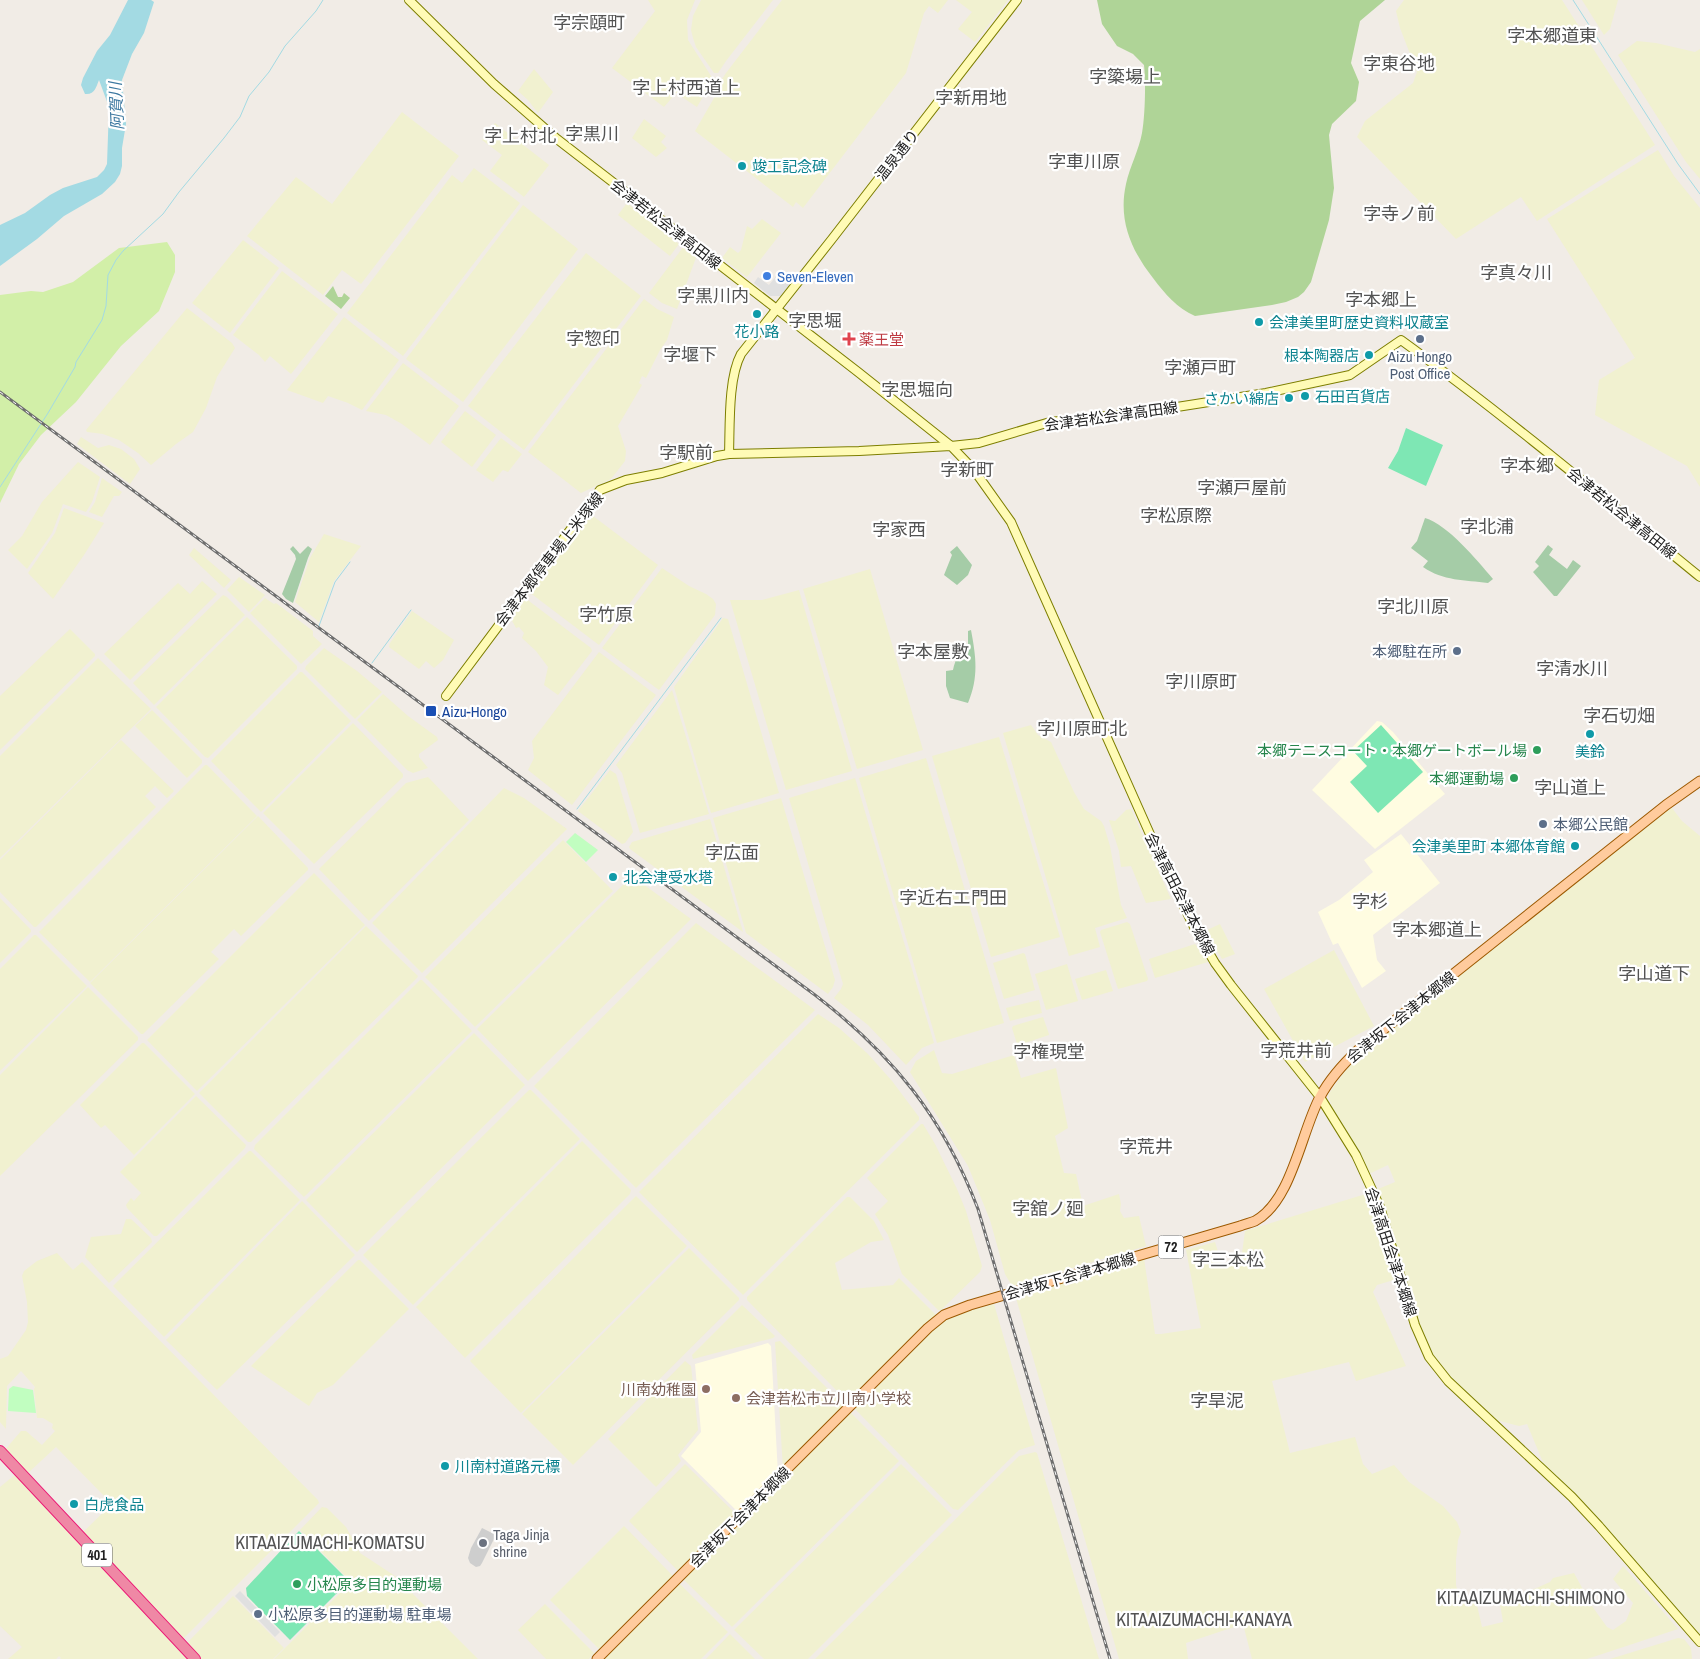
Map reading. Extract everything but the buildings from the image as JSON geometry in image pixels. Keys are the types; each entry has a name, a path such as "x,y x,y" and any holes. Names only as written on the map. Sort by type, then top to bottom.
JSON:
{"highway":[{"name":"401","path":"0,1451 195,1659"}],"main road":[{"name":"会津若松会津高田線","path":"409,0 498,88 551,134 951,446 979,443 1050,422 1139,413 1266,393 1350,375 1401,340 1502,415 1700,577"},
{"name":"温泉通り","path":"729,454 734,380 736,366 742,354 1016,0"},
{"name":"会津本郷停車場上米塚線","path":"446,696 600,490 626,480 662,473 729,454 951,446"},
{"name":"会津高田会津本郷線","path":"951,446 978,474 1011,522 1161,859 1195,929 1215,963 1320,1097 1346,1138 1376,1196 1415,1325 1433,1362 1448,1381 1572,1497 1700,1642"},
{"name":"会津坂下会津本郷線","path":"597,1659 938,1319 970,1305 1254,1221 1274,1204 1284,1187 1320,1097 1342,1066 1359,1049 1666,805 1700,781"}],"shaded area":[{"path":"781,270 794,279 782,296 770,296 754,283 758,277 769,285"},
{"path":"1377,721 1382,722 1393,732 1445,794 1375,849 1312,790"},
{"path":"1401,834 1440,883 1373,935 1377,960 1386,971 1362,988 1338,943 1333,945 1318,912 1339,900 1373,872 1364,860"},
{"name":"会津若松市立川南小学校","path":"768,1343 771,1346 778,1474 739,1513 681,1456 701,1432 695,1364"},
{"name":"Taga Jinja shrine","path":"482,1528 496,1535 482,1563 476,1567 470,1563 468,1558 471,1548"},
{"name":"小松原多目的運動場 駐車場","path":"240,1591 280,1632 275,1637 235,1596"}],"green space":[{"path":"648,0 695,0 687,20 688,40 713,79 697,107 676,93 664,107 612,68 655,11"},
{"path":"701,0 773,0 718,73 714,73 696,47 691,30 693,16"},
{"path":"782,0 948,0 938,13 929,6 924,13 906,73 803,208 796,202 793,207 695,131 721,86 722,79"},
{"path":"956,0 1008,0 975,42 958,29 972,12"},
{"path":"1097,0 1385,0 1360,21 1351,63 1359,82 1356,101 1332,124 1329,135 1334,188 1329,220 1311,282 1298,297 1272,305 1195,316 1183,309 1162,290 1138,257 1125,222 1124,197 1126,184 1142,133 1145,90 1144,65 1133,54 1117,46 1102,24"},
{"path":"1404,0 1562,0 1655,145 1537,221 1521,197 1456,239 1357,137 1365,121 1413,83 1417,72 1400,28 1396,11"},
{"path":"1582,0 1618,0 1610,29 1604,35"},
{"path":"1637,41 1656,43 1695,52 1700,49 1700,179 1686,162 1618,55"},
{"path":"534,69 553,92 538,113 518,91"},
{"path":"402,112 459,156 361,284 342,270 323,295 247,236 296,177 332,204"},
{"path":"644,119 666,136 661,142 667,148 656,157 632,138"},
{"path":"495,123 549,165 524,197 490,171 502,155 482,140"},
{"path":"1658,150 1674,176 1700,208 1700,487 1687,466 1595,415 1599,380 1635,358 1547,219"},
{"path":"474,168 520,203 403,356 347,313 452,175 462,183"},
{"path":"627,203 679,244 670,256 618,215"},
{"path":"523,205 578,249 463,402 406,359"},
{"path":"762,219 781,233 747,277 722,258 730,247 738,253 741,250 747,226 752,229"},
{"path":"243,240 279,268 230,333 192,303"},
{"path":"167,242 175,255 175,272 159,311 121,346 76,402 41,435 19,464 0,503 0,295 31,291 43,292 73,282 119,248"},
{"path":"684,246 697,255 677,309 662,303 649,293"},
{"path":"586,253 641,296 524,450 468,406"},
{"path":"282,271 338,314 291,374 270,356 265,362 233,335"},
{"path":"333,286 338,297 342,297 344,293 350,298 341,309 325,296"},
{"path":"644,299 657,309 674,317 667,340 646,378 642,376 639,383 642,385 618,426 626,451 625,461 611,479 581,493 528,452"},
{"path":"187,308 232,343 235,348 217,377 206,408 193,432 151,465 119,440 103,434 87,432 86,430"},
{"path":"344,317 399,360 362,410 328,396 323,403 287,390"},
{"path":"403,363 459,406 430,445 402,424 386,415 366,411"},
{"path":"465,411 496,435 472,467 441,442"},
{"path":"1406,428 1443,445 1426,486 1388,468 1398,451"},
{"path":"81,437 98,448 109,445 121,449 134,459 140,469 130,484 77,444"},
{"path":"501,438 522,454 508,472 503,470 493,482 476,470"},
{"path":"78,462 100,477 92,502 86,512 63,504 52,533 27,569 8,550 22,536 42,502"},
{"path":"102,478 122,492 119,496 114,496 102,517 89,512 95,502"},
{"path":"64,508 104,523 53,599 28,573 55,533"},
{"path":"589,513 658,565 599,645 529,592"},
{"path":"1425,518 1452,535 1493,579 1488,583 1454,579 1438,575 1423,567 1428,561 1411,548 1417,541"},
{"path":"324,534 361,546 334,581 319,622 295,602 310,558"},
{"path":"1548,545 1553,549 1549,555 1567,569 1573,560 1581,566 1557,596 1554,596 1533,572 1539,566 1535,562"},
{"path":"293,546 300,554 308,546 312,549 293,603 282,594 296,559 290,549"},
{"path":"957,546 972,565 968,575 957,585 944,575 952,555 950,552"},
{"path":"194,548 231,580 224,588 189,555"},
{"path":"662,568 689,586 706,594 716,604 715,615 659,690 602,648"},
{"path":"870,569 923,750 857,769 803,589"},
{"path":"239,577 265,595 249,612 227,590"},
{"path":"202,581 217,594 130,680 104,654 178,583 190,594"},
{"path":"799,590 852,771 786,790 730,600 762,600"},
{"path":"223,595 245,615 154,705 133,683"},
{"path":"265,598 274,604 276,603 313,631 313,636 322,644 301,664 250,613"},
{"path":"523,598 591,648 592,651 558,695 544,685 548,667 536,651 522,638 524,633 519,627 516,628 510,617"},
{"path":"412,611 454,640 443,660 434,668 426,661 419,669 389,647"},
{"path":"247,617 297,666 297,669 208,758 156,707"},
{"path":"723,618 728,619 779,793 711,813 674,687"},
{"path":"70,629 95,656 0,750 0,696"},
{"path":"971,630 976,667 974,684 968,703 950,698 946,686 946,671 953,670 958,656 968,644 968,631"},
{"path":"324,648 357,671 382,692 355,719 305,669"},
{"path":"599,652 656,695 572,805 528,770 534,758 532,741"},
{"path":"98,658 151,709 0,858 0,756"},
{"path":"300,672 351,721 261,812 211,761"},
{"path":"672,690 709,814 640,833 622,773 616,765"},
{"path":"383,694 408,716 437,737 438,740 419,754 419,757 428,768 413,773 407,770 357,720"},
{"path":"152,710 202,760 202,763 187,778 135,726"},
{"path":"353,723 403,774 403,777 314,864 263,813"},
{"path":"1031,725 1038,735 1051,742 1084,809 1101,821 1104,826 1110,846 1121,905 1127,918 1095,928 1100,947 1069,956 1003,733"},
{"path":"1381,725 1423,772 1378,813 1350,782 1367,766 1353,751"},
{"path":"999,737 1060,937 991,957 932,756"},
{"path":"121,740 174,791 167,798 155,786 145,796 156,807 34,927 0,892 0,860"},
{"path":"926,758 1004,1023 937,1043 859,778"},
{"path":"205,765 257,816 90,982 39,932"},
{"path":"610,770 616,774 633,832 625,843 622,844 578,811"},
{"path":"428,777 469,820 369,921 319,869 406,783"},
{"path":"855,778 934,1043 922,1048 906,1065 868,1025 834,998 843,984 789,798"},
{"path":"504,788 524,798 567,829 422,973 372,923"},
{"path":"781,798 835,980 828,994 746,933 713,818"},
{"path":"1668,808 1672,808 1682,821 1700,836 1700,1635 1588,1508 1545,1467 1527,1424 1519,1426 1492,1419 1458,1388 1432,1356 1418,1327 1378,1189 1395,1182 1388,1165 1369,1174 1361,1156 1333,1109 1328,1095 1346,1070 1360,1056 1410,1013"},
{"path":"1131,809 1171,899 1146,903 1131,866 1121,867 1119,851 1109,820 1115,821 1126,810"},
{"path":"258,816 308,870 241,936 234,929 211,952 219,959 141,1034 90,983"},
{"path":"710,819 743,932 629,847 632,842"},
{"path":"575,833 598,850 586,862 566,842"},
{"path":"563,840 613,891 475,1027 425,977"},
{"path":"314,873 365,925 197,1091 147,1040"},
{"path":"632,876 691,919 528,1081 477,1029"},
{"path":"0,898 31,932 0,963"},
{"path":"1127,922 1130,924 1148,979 1147,981 1118,989 1100,932 1101,930"},
{"path":"696,923 815,1010 636,1188 534,1086"},
{"path":"1220,924 1235,954 1222,959 1205,931"},
{"path":"366,926 418,976 417,978 251,1142 248,1142 199,1093"},
{"path":"34,935 87,986 0,1071 0,969"},
{"path":"1195,944 1208,962 1155,978 1149,959"},
{"path":"1334,950 1374,1026 1305,1062 1264,989"},
{"path":"1023,953 1025,954 1035,990 1004,999 993,963"},
{"path":"1067,964 1078,1001 1046,1010 1035,974"},
{"path":"1106,970 1113,991 1082,1000 1075,979"},
{"path":"420,980 472,1031 304,1197 254,1149 255,1145"},
{"path":"88,987 138,1037 138,1040 0,1176 0,1075"},
{"path":"1039,1000 1042,1013 1010,1021 1006,1008"},
{"path":"818,1014 839,1028 868,1054 892,1081 919,1117 919,1120 743,1295 639,1192"},
{"path":"1043,1017 1049,1035 1019,1045 1017,1044 1013,1026"},
{"path":"474,1033 525,1085 357,1252 306,1200"},
{"path":"142,1043 195,1094 134,1155 105,1125 101,1128 80,1105"},
{"path":"934,1050 942,1073 952,1074 1014,1055 1021,1078 1056,1068 1068,1128 1055,1136 1064,1173 1076,1174 1083,1206 1119,1194 1120,1211 1124,1218 1139,1216 1146,1246 1012,1286 1005,1274 990,1220 968,1166 910,1072 916,1061"},
{"path":"529,1090 580,1139 413,1305 363,1255"},
{"path":"196,1096 246,1145 157,1236 154,1236 127,1208 126,1205 131,1198 134,1201 141,1193 120,1172"},
{"path":"923,1124 935,1144 957,1189 966,1211 982,1266 980,1272 941,1310 938,1310 902,1274 888,1235 875,1214 888,1201 867,1178"},
{"path":"582,1141 631,1190 630,1194 465,1358 416,1307"},
{"path":"249,1151 300,1200 164,1337 113,1286"},
{"path":"1369,1193 1397,1279 1377,1285 1373,1292 1406,1366 1356,1381 1349,1362 1272,1381 1290,1453 1355,1437 1363,1464 1372,1474 1394,1465 1409,1482 1443,1506 1457,1522 1461,1532 1458,1540 1456,1560 1456,1585 1461,1604 1476,1601 1482,1627 1503,1622 1500,1604 1550,1582 1553,1578 1574,1573 1592,1606 1607,1627 1613,1630 1626,1621 1633,1603 1613,1579 1623,1566 1678,1629 1587,1659 1252,1659 1243,1624 1186,1643 1188,1659 1119,1659 1016,1298 1144,1258 1155,1334 1201,1328 1186,1250 1215,1242 1222,1264 1241,1260 1245,1231"},
{"path":"636,1196 687,1246 521,1413 470,1361"},
{"path":"847,1197 850,1197 874,1221 884,1240 871,1242 835,1263 842,1290 893,1285 899,1278 936,1315 850,1400 845,1399 747,1300 747,1297"},
{"path":"302,1201 355,1255 217,1390 166,1340"},
{"path":"126,1219 131,1219 151,1238 152,1242 109,1283 85,1257 91,1237 121,1234"},
{"path":"689,1248 739,1300 573,1465 522,1414"},
{"path":"57,1253 73,1270 82,1262 319,1503 183,1639 81,1534 112,1504 56,1447 27,1474 4,1451 21,1431 26,1431 42,1445 55,1431 52,1428 53,1424 43,1418 37,1418 35,1387 21,1371 7,1386 6,1429 0,1422 0,1359 8,1356 26,1330 28,1322 27,1302 22,1276 24,1271 37,1261"},
{"path":"358,1260 409,1309 333,1385 317,1393 309,1406 251,1366"},
{"path":"994,1304 1035,1445 1019,1450 958,1510 953,1509 854,1408 939,1323 954,1315"},
{"path":"742,1305 775,1336 693,1359 692,1355"},
{"path":"780,1341 846,1407 783,1469 775,1342"},
{"path":"685,1361 691,1366 698,1430 678,1455 681,1461 656,1487 608,1439"},
{"path":"13,1386 33,1390 36,1413 8,1411 9,1389"},
{"path":"849,1411 899,1461 732,1627 683,1579"},
{"path":"1037,1453 1099,1659 815,1659 1019,1456"},
{"path":"685,1464 736,1514 679,1572 629,1521"},
{"path":"901,1464 952,1515 808,1659 764,1659 734,1630"},
{"path":"16,1474 187,1659 60,1659 59,1656 56,1659 8,1659 22,1647 0,1626 0,1487"},
{"path":"322,1507 327,1508 346,1527 360,1553 395,1576 478,1659 274,1659 351,1582 300,1530"},
{"path":"624,1526 673,1576 599,1649 550,1600"},
{"name":"小松原多目的運動場","path":"299,1531 349,1581 290,1640 247,1596 246,1588"},
{"path":"679,1583 728,1632 701,1659 603,1659"},
{"path":"233,1596 284,1648 273,1659 200,1659 186,1644"},
{"path":"545,1604 594,1653 589,1659 546,1659 518,1630"},
{"path":"730,1634 755,1659 706,1659"},
{"path":"1678,1638 1684,1639 1691,1648 1692,1659 1610,1659"}],"water":[{"name":"阿賀川","path":"128,0 151,0 154,2 144,33 132,54 122,80 126,124 120,174 115,182 102,194 64,216 37,239 0,266 0,225 25,213 63,188 97,177 107,164 109,107 99,80 95,90 88,94 85,94 81,85 97,51 110,35"}],"waterway":[{"path":"0,487 48,413 102,320 106,306 108,275 116,260 123,251 163,214 224,138 240,117 249,96 269,72 285,46 316,11 323,0"},
{"path":"1573,0 1678,164 1700,194"},
{"path":"319,626 335,582 350,562"},
{"path":"372,663 411,610"},
{"path":"577,809 721,618"}],"railway":[{"path":"0,392 815,995 843,1018 892,1065 913,1090 949,1145 978,1209 1110,1659"}],"place":[{"name":"竣工記念碑","path":"742,166"},
{"name":"Seven-Eleven","path":"767,276"},
{"name":"花小路","path":"757,314"},
{"name":"会津美里町歴史資料収蔵室","path":"1259,322"},
{"name":"薬王堂","path":"849,339"},
{"name":"Aizu Hongo Post Office","path":"1420,339"},
{"name":"根本陶器店","path":"1369,355"},
{"name":"石田百貨店","path":"1305,396"},
{"name":"さかい綿店","path":"1289,398"},
{"name":"本郷駐在所","path":"1457,651"},
{"name":"Aizu-Hongo","path":"431,711"},
{"name":"美鈴","path":"1590,734"},
{"name":"本郷テニスコート・本郷ゲートボール場","path":"1537,750"},
{"name":"本郷運動場","path":"1514,778"},
{"name":"本郷公民館","path":"1543,824"},
{"name":"会津美里町 本郷体育館","path":"1575,846"},
{"name":"北会津受水塔","path":"613,877"},
{"name":"川南幼稚園","path":"706,1389"},
{"name":"会津若松市立川南小学校","path":"736,1398"},
{"name":"川南村道路元標","path":"445,1466"},
{"name":"白虎食品","path":"74,1504"},
{"name":"Taga Jinja shrine","path":"483,1543"},
{"name":"小松原多目的運動場","path":"297,1584"},
{"name":"小松原多目的運動場 駐車場","path":"258,1614"}],"district":[{"name":"字宗頤町","path":"589,22"},
{"name":"字本郷道東","path":"1552,35"},
{"name":"字東谷地","path":"1399,63"},
{"name":"字簗場上","path":"1125,76"},
{"name":"字上村西道上","path":"686,87"},
{"name":"字新用地","path":"971,97"},
{"name":"字黒川","path":"592,133"},
{"name":"字上村北","path":"520,135"},
{"name":"字車川原","path":"1084,161"},
{"name":"字寺ノ前","path":"1399,213"},
{"name":"字真々川","path":"1516,272"},
{"name":"字黒川内","path":"713,295"},
{"name":"字本郷上","path":"1381,299"},
{"name":"字思堀","path":"815,320"},
{"name":"字惣印","path":"593,338"},
{"name":"字堰下","path":"690,354"},
{"name":"字瀬戸町","path":"1200,367"},
{"name":"字思堀向","path":"917,389"},
{"name":"字駅前","path":"686,452"},
{"name":"字本郷","path":"1527,465"},
{"name":"字新町","path":"967,469"},
{"name":"字瀬戸屋前","path":"1242,487"},
{"name":"字松原際","path":"1176,515"},
{"name":"字北浦","path":"1487,526"},
{"name":"字家西","path":"899,529"},
{"name":"字北川原","path":"1413,606"},
{"name":"字竹原","path":"606,614"},
{"name":"字本屋敷","path":"933,651"},
{"name":"字清水川","path":"1572,668"},
{"name":"字川原町","path":"1201,681"},
{"name":"字石切畑","path":"1619,715"},
{"name":"字川原町北","path":"1082,728"},
{"name":"字山道上","path":"1570,787"},
{"name":"字広面","path":"732,852"},
{"name":"字近右エ門田","path":"953,897"},
{"name":"字杉","path":"1370,901"},
{"name":"字本郷道上","path":"1437,929"},
{"name":"字山道下","path":"1654,973"},
{"name":"字荒井前","path":"1296,1050"},
{"name":"字権現堂","path":"1049,1051"},
{"name":"字荒井","path":"1146,1146"},
{"name":"字舘ノ廻","path":"1048,1208"},
{"name":"字三本松","path":"1228,1259"},
{"name":"字旱泥","path":"1217,1400"},
{"name":"KITAAIZUMACHI-KOMATSU","path":"330,1542"},
{"name":"KITAAIZUMACHI-SHIMONO","path":"1531,1597"},
{"name":"KITAAIZUMACHI-KANAYA","path":"1204,1619"}]}
